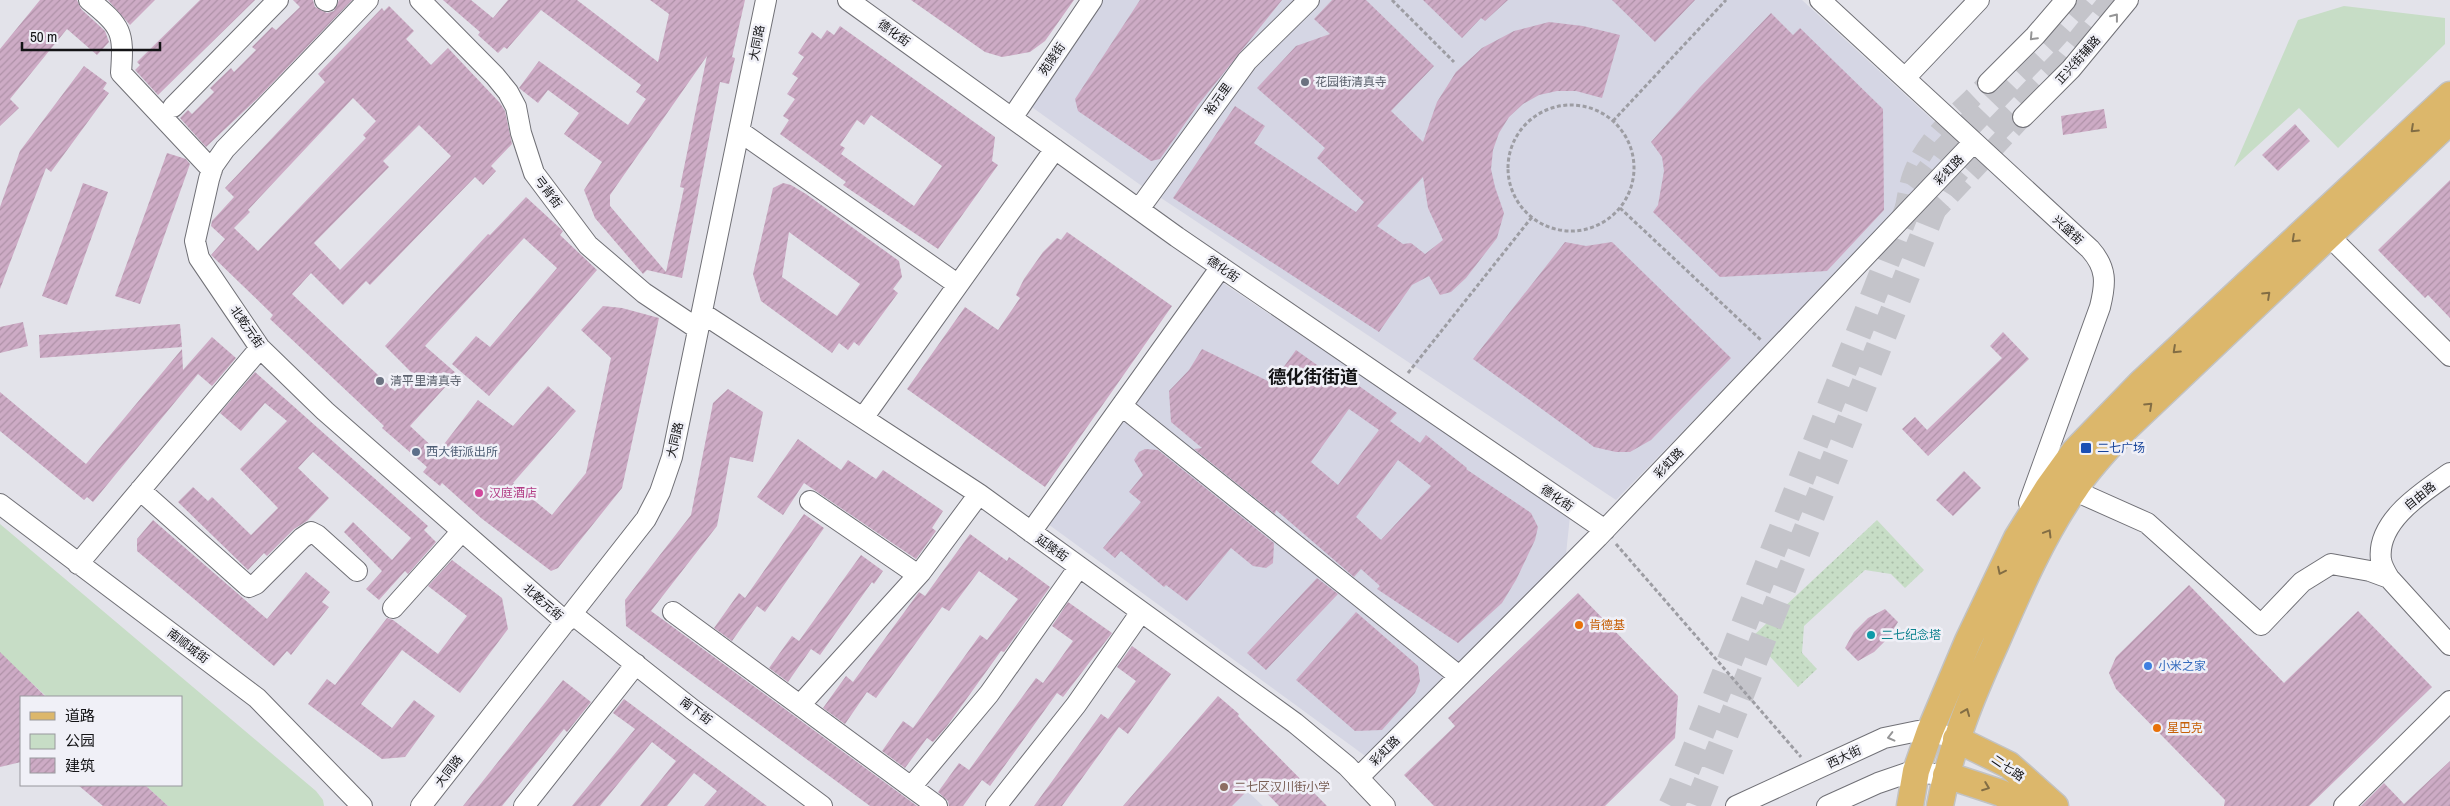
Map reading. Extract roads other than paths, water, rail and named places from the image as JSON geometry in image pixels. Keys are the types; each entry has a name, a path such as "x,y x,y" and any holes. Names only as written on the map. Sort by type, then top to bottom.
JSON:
{"main road":[{"path":"1910,806 1916,771 1968,641 2017,538 2048,488 2074,452 2107,415 2450,95"},
{"path":"1940,806 1956,739 1979,680 2038,551 2074,490 2092,465 2124,429 2450,121"},
{"name":"二七路","path":"1956,739 2008,765 2055,806"},
{"name":"二七路","path":"1946,775 1987,788 2024,806"}],"street":[{"path":"89,0 111,18 119,29 122,43 121,73 212,170"},
{"path":"173,107 278,0"},
{"name":"北乾元街","path":"368,0 225,148 212,170 195,241 199,258 260,348 325,411 462,531 569,618"},
{"name":"弓背街","path":"420,0 495,76 508,92 516,107 521,133 534,173 588,245 644,293 700,321"},
{"name":"大同路","path":"421,806 646,520 660,492 672,458 766,0"},
{"name":"德化街","path":"848,0 1221,267 1604,530"},
{"name":"苑陵街","path":"1012,118 1092,0"},
{"name":"裕元里","path":"1139,209 1247,60 1309,0"},
{"name":"兴盛街","path":"1820,0 2099,259 2105,278 2100,307 2017,538"},
{"path":"1905,78 1979,0"},
{"path":"1988,83 2035,36 2066,0"},
{"name":"正兴街辅路","path":"2023,117 2072,69 2128,0"},
{"path":"739,131 957,284"},
{"name":"彩虹路","path":"1358,778 1604,530 1974,142"},
{"path":"863,418 1055,149"},
{"path":"2329,236 2450,356"},
{"path":"1031,532 1221,267"},
{"name":"延陵街","path":"700,321 863,418 978,494 1295,723 1358,778 1385,806"},
{"path":"78,564 260,348"},
{"path":"1122,406 1459,676"},
{"name":"自由路","path":"2389,578 2381,562 2382,544 2396,518 2410,501 2450,473"},
{"path":"140,490 249,586 256,584 302,538 311,532 317,535 357,571"},
{"path":"2074,490 2147,523 2260,625 2302,582 2331,564 2370,571 2389,578 2450,645"},
{"path":"800,705 918,576 978,494"},
{"path":"810,501 918,576"},
{"name":"南顺城街","path":"0,504 257,698 360,805"},
{"path":"393,608 462,531"},
{"path":"911,787 989,694 1079,567"},
{"path":"673,612 937,806"},
{"path":"996,806 1076,704 1141,612"},
{"name":"南下街","path":"569,618 636,664 822,806"},
{"path":"524,806 636,664"},
{"path":"2344,806 2450,700"},
{"name":"西大街","path":"1736,806 1884,738 1918,731 1956,739"},
{"path":"1827,806 1878,783 1916,771 1946,775"}],"tunnel":[{"path":"1671,806 1679,790 1915,190 1944,151 2047,44 2086,0"},
{"path":"1697,806 1937,200 1961,166 2066,58 2113,0"},
{"path":"1904,214 1912,176 1926,149 1945,125 1988,83"},
{"path":"1930,217 2023,117"}],"place":[{"name":"花园街清真寺","path":"1305,82"},
{"name":"清平里清真寺","path":"380,381"},
{"name":"二七广场","path":"2086,448"},
{"name":"西大街派出所","path":"416,452"},
{"name":"汉庭酒店","path":"479,493"},
{"name":"肯德基","path":"1579,625"},
{"name":"二七纪念塔","path":"1871,635"},
{"name":"小米之家","path":"2148,666"},
{"name":"星巴克","path":"2157,728"},
{"name":"二七区汉川街小学","path":"1224,787"}],"district":[{"name":"德化街街道","path":"1313,377"}]}
